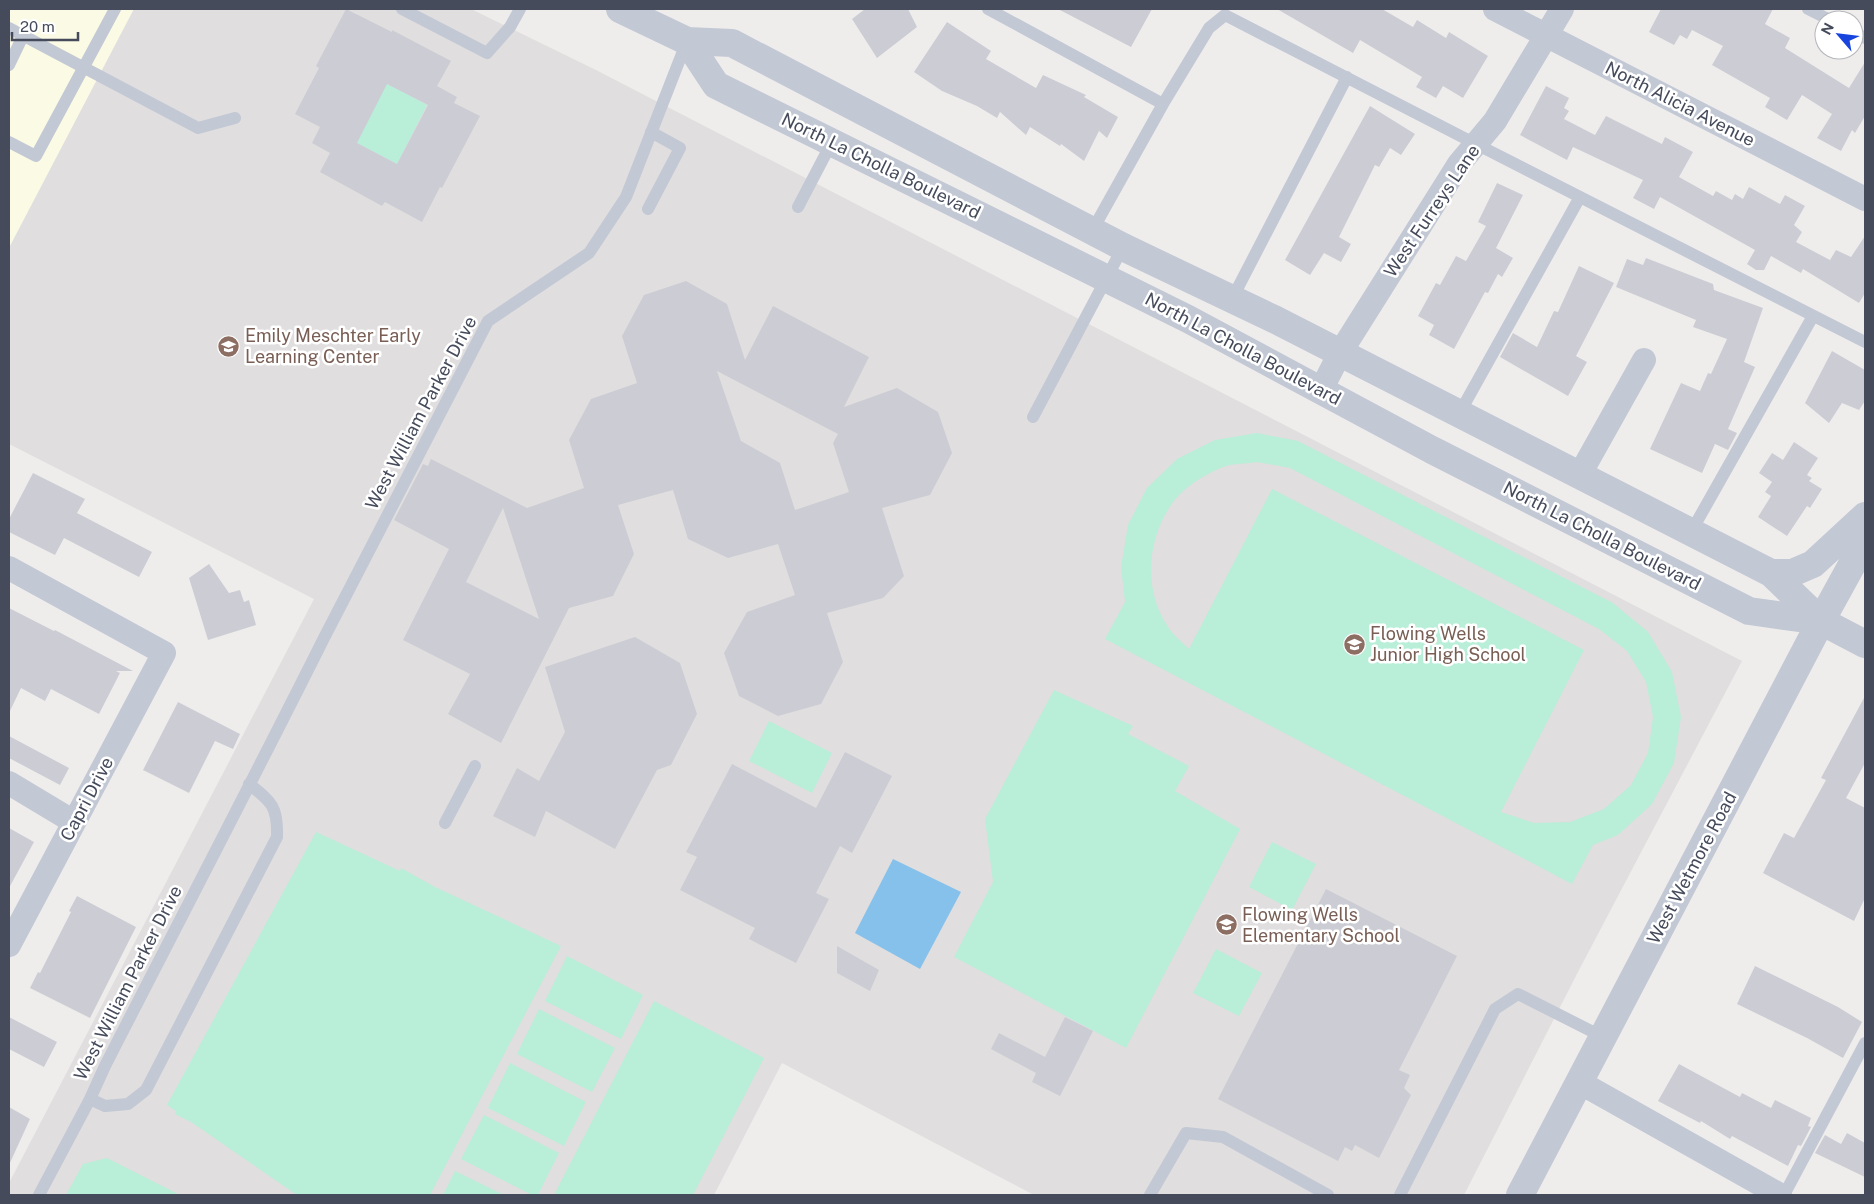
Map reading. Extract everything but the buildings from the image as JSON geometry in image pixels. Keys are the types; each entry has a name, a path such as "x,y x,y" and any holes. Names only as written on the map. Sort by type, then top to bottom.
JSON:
{"street":[{"name":"North Alicia Avenue","path":"1495,9 1865,199"},
{"name":"West Furreys Lane","path":"1321,390 1340,353 1459,164 1495,122 1562,9"},
{"name":"North La Cholla Boulevard","path":"628,10 687,40 732,43 1123,247 1340,353 1771,573 1821,622 1865,644"},
{"name":"North La Cholla Boulevard","path":"687,40 716,85 1188,319 1432,450 1749,611 1821,622"},
{"path":"1578,476 1644,360"},
{"path":"1771,573 1792,573 1813,564 1865,516"},
{"name":"West Wetmore Road","path":"1520,1195 1865,541"},
{"name":"Capri Drive","path":"9,568 164,652 9,945"},
{"path":"9,783 74,822"},
{"path":"1579,1082 1780,1195"}],"lane":[{"path":"9,142 36,156 115,9"},
{"path":"402,9 487,53 510,27 520,9"},
{"path":"988,9 1163,104"},
{"path":"1092,230 1163,104 1209,28 1226,12 1476,144 1865,342"},
{"path":"9,28 198,128 235,118"},
{"path":"9,65 23,36"},
{"name":"West William Parker Drive","path":"249,784 269,800 278,818 277,837 146,1090 128,1104 105,1106 90,1098 249,784 488,321 589,253 626,197 687,40"},
{"path":"1232,299 1347,77"},
{"path":"648,209 680,148 651,132"},
{"path":"798,207 832,142"},
{"path":"1459,414 1580,197"},
{"path":"1033,417 1123,247"},
{"path":"1691,532 1813,316"},
{"path":"445,823 475,766"},
{"path":"1400,1195 1495,1009 1518,994 1603,1037"},
{"path":"1784,1195 1865,1043"},
{"path":"39,1195 90,1098"},
{"path":"1150,1195 1186,1133 1222,1137 1328,1195"}],"shaded area":[{"path":"9,9 134,9 9,248"},
{"name":"Flowing Wells Junior High School","path":"134,9 471,9 596,70 1742,661 1579,970 1464,1195 1034,1195 782,1063 714,1195 9,1195 9,1183 314,599 9,444 9,248"}],"green space":[{"path":"373,76 427,105 397,164 340,134"},
{"path":"1257,433 1298,441 1613,603 1648,632 1672,672 1681,717 1674,763 1652,804 1618,835 1593,845 1572,884 1105,639 1125,602 1121,567 1128,525 1147,488 1177,459 1215,440","holes":["1257,462 1290,468 1599,629 1627,651 1646,682 1653,717 1648,753 1631,785 1604,809 1570,822 1534,823 1501,812 1584,650 1272,489 1189,649 1175,636 1160,613 1155,597 1151,565 1157,534 1171,505 1188,487 1223,467"]},
{"path":"1054,690 1133,726 1128,734 1189,766 1175,791 1240,829 1126,1048 954,957 993,882 985,819"},
{"path":"769,721 832,753 812,793 749,761"},
{"path":"316,832 400,871 401,868 435,887 561,946 430,1195 297,1195 191,1122 175,1114 176,1111 167,1105"},
{"path":"1272,842 1316,864 1292,910 1249,887"},
{"path":"1216,949 1262,973 1239,1016 1193,993"},
{"path":"567,956 643,995 621,1039 545,1001"},
{"path":"654,1001 764,1058 693,1195 554,1195"},
{"path":"539,1009 615,1048 592,1092 517,1054"},
{"path":"510,1063 586,1102 564,1146 488,1108"},
{"path":"484,1115 559,1153 538,1195 532,1195 461,1159"},
{"path":"107,1158 180,1195 66,1195 83,1164"},
{"path":"455,1171 504,1195 443,1195"}],"water":[{"path":"893,859 961,892 920,969 855,933"}],"place":[{"name":"Emily Meschter Early Learning Center","path":"229,346"},
{"name":"Flowing Wells Junior High School","path":"1354,644"},
{"name":"Flowing Wells Elementary School","path":"1226,925"}]}
